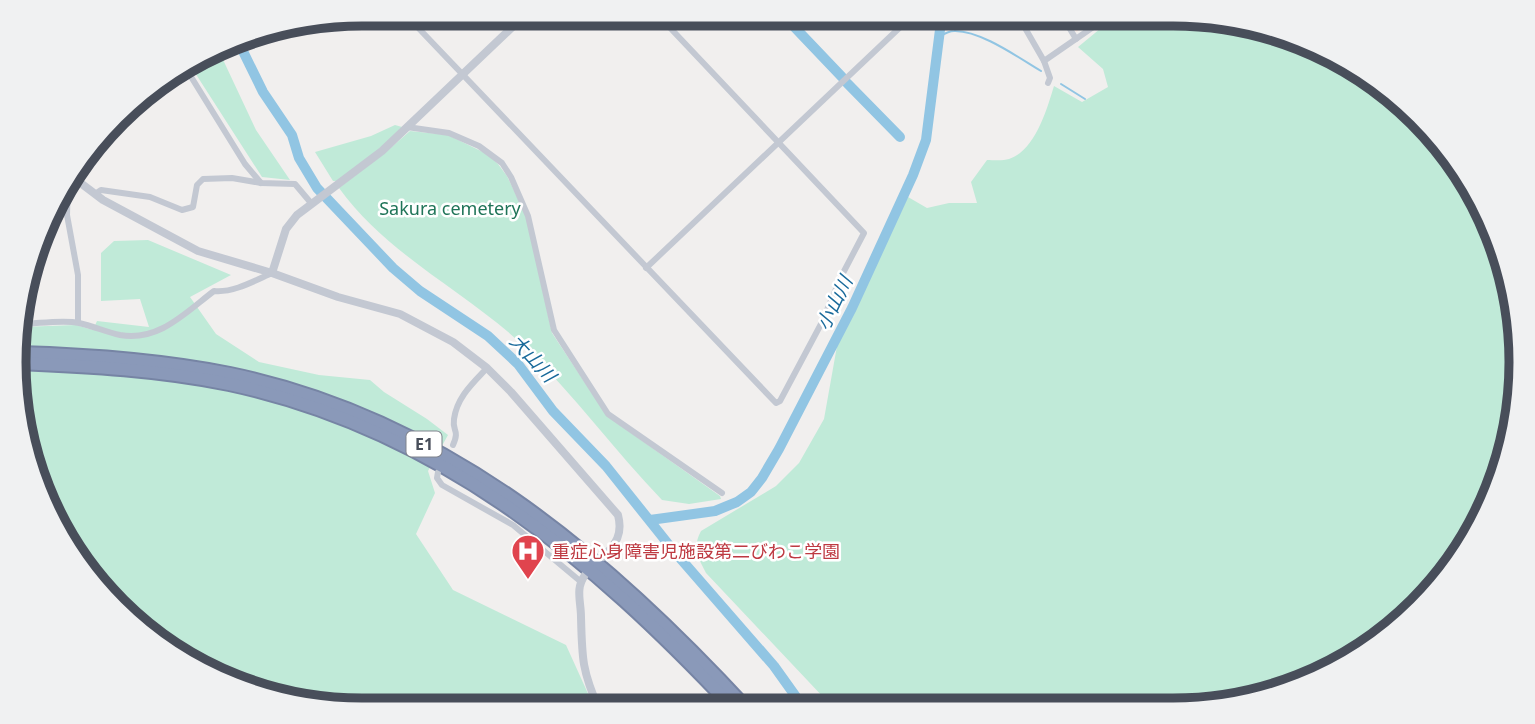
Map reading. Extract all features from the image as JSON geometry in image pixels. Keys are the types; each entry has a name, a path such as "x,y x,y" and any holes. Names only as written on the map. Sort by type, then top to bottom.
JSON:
{"highway":[{"name":"E1","path":"26,353 145,361 233,375 326,402 400,432 480,475 559,530 658,617 736,698"},
{"name":"E1","path":"26,363 144,370 231,385 322,412 395,442 474,484 553,538 651,624 723,698"}],"street":[{"path":"416,26 776,403 780,401 821,324 836,286 864,233 668,26"},
{"path":"272,274 286,229 297,215 382,151 513,26"},
{"path":"646,268 903,26"},
{"path":"1024,26 1044,61 1050,78 1048,83"},
{"path":"1068,26 1076,39"},
{"path":"1044,61 1095,26"},
{"path":"189,74 246,164 261,183"},
{"path":"407,127 449,133 479,146 502,163 528,216 554,330 608,414 722,493"},
{"path":"95,194 101,190 150,197 182,210 193,207 197,185 207,177 295,184 312,203"},
{"path":"78,183 198,251 338,298 381,308 418,322 453,342 487,368 532,414 618,515 618,539 603,557"},
{"path":"68,200 67,215 78,284 78,323"},
{"path":"28,324 78,323 135,337 148,335 179,318 214,290 223,292 272,274"},
{"path":"453,445 458,435 454,419 460,402 466,391 487,368"},
{"path":"438,472 437,478 442,485 513,525 583,578 578,589 582,662 594,698"}],"shaded area":[{"path":"1072,26 1086,26 1076,32"}],"green space":[{"path":"1103,26 1195,27 1239,33 1281,44 1341,71 1377,96 1410,125 1439,158 1464,194 1491,254 1502,296 1508,340 1508,384 1502,428 1491,470 1464,530 1439,566 1410,599 1377,628 1341,653 1281,680 1217,695 1173,698 824,698 706,573 697,552 698,537 701,531 776,486 799,463 824,419 837,346 908,197 927,208 949,203 977,203 971,182 987,160 1009,159 1026,147 1039,128 1054,86 1082,102 1108,87 1103,69 1078,47"},
{"path":"222,57 256,130 290,180 262,177 194,71"},
{"path":"395,125 402,127 380,149 337,181 333,181 315,152 371,136"},
{"name":"Sakura cemetery","path":"410,131 448,135 487,154 498,164 507,176 526,216 552,333 607,416 721,499 689,504 662,500 526,348 380,234 359,212 339,188"},
{"path":"148,240 231,275 190,297 216,334 259,362 319,375 370,380 448,435 428,471 435,493 416,534 453,590 566,645 590,698 362,698 296,691 254,680 194,653 158,628 125,599 83,549 52,490 33,428 26,362 28,327 76,325 93,330 97,321 149,327 140,299 101,301 101,253 114,241"}],"waterway":[{"path":"793,26 842,77"},
{"name":"小山川","path":"650,520 715,511 737,502 751,492 762,478 852,308 913,175 926,140 940,26"},
{"path":"939,37 954,31 975,35 1041,71"},
{"name":"大山川","path":"242,49 263,92 292,135 299,158 317,188 393,268 420,291 488,336 518,364 553,411 606,466 673,550 774,666 797,698"},
{"path":"847,83 900,137"},
{"path":"1061,84 1085,99"}],"place":[{"name":"重症心身障害児施設第二びわこ学園","path":"528,581"}]}
